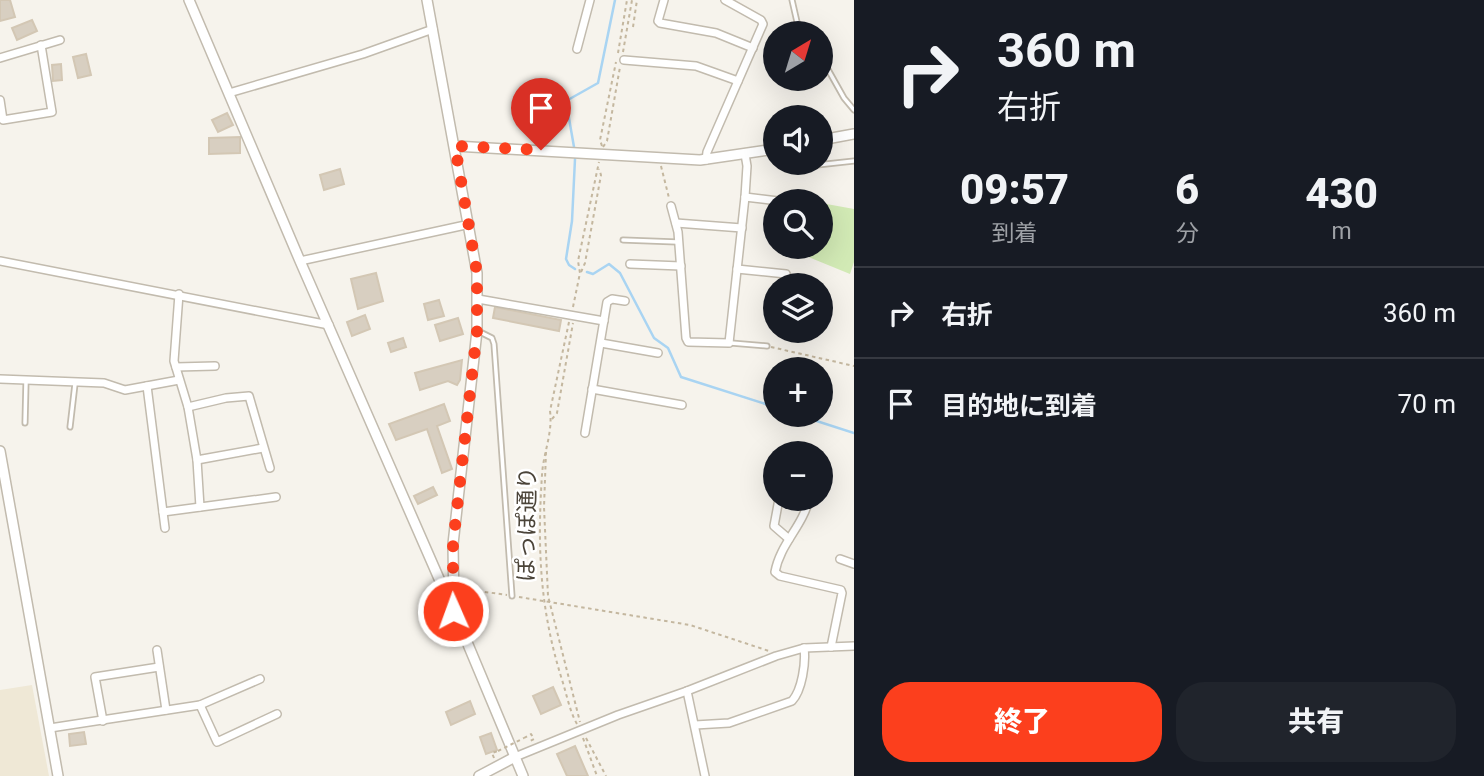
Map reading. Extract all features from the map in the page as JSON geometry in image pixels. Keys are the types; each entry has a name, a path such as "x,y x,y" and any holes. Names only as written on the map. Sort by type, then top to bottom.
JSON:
{"street":[{"path":"189,0 523,776"},
{"path":"427,0 477,273 477,331 453,544 453,611"},
{"path":"577,50 590,0"},
{"path":"664,0 658,22 716,33 752,48"},
{"path":"706,160 707,152 763,24 761,20 725,0"},
{"path":"229,93 363,54 433,29"},
{"path":"0,58 60,40"},
{"path":"0,100 3,120 52,112 41,45"},
{"path":"624,60 696,66 738,80"},
{"path":"833,138 854,134"},
{"path":"455,146 706,160 763,151"},
{"path":"671,206 679,242 686,338 688,342 729,343 745,197 746,154"},
{"path":"745,197 763,199"},
{"path":"676,223 741,228"},
{"path":"300,261 470,224"},
{"path":"0,261 329,325"},
{"path":"630,264 681,266"},
{"path":"737,269 776,273"},
{"path":"179,294 174,361 188,407 197,460 200,507"},
{"path":"478,299 604,321"},
{"path":"584,433 609,300 625,301"},
{"path":"601,343 658,354"},
{"path":"176,367 215,366"},
{"path":"0,379 104,383 125,390 179,380"},
{"path":"147,386 165,528"},
{"path":"592,389 682,405"},
{"path":"188,407 226,398 249,396 270,468"},
{"path":"197,460 263,448"},
{"path":"0,451 58,776"},
{"path":"163,512 276,496"},
{"path":"777,511 774,526 789,539"},
{"path":"806,511 780,553 777,575 838,588 842,593 831,647"},
{"path":"839,559 854,564"},
{"path":"479,776 515,757 618,715 776,656 804,648 854,646"},
{"path":"695,725 729,723 793,701 797,696 805,659 804,648"},
{"path":"157,650 166,710"},
{"path":"103,721 95,677 159,667"},
{"path":"50,728 200,705 260,679"},
{"path":"687,691 705,776"},
{"path":"200,705 217,742 277,715"}],"lane":[{"path":"792,0 797,21"},
{"path":"833,78 854,110"},
{"path":"833,163 854,161"},
{"path":"623,240 679,242"},
{"path":"477,331 492,338 494,344 512,596"},
{"path":"729,343 767,346"},
{"path":"25,423 26,380"},
{"path":"70,427 75,382"}],"path":[{"path":"627,0 600,140 602,148 607,141 632,0"},
{"path":"633,27 637,0"},
{"path":"659,158 671,206"},
{"path":"580,273 578,261 600,160"},
{"path":"572,311 580,273 585,263 601,174 598,168"},
{"name":"ぽっぽ通り","path":"549,601 580,726 575,722 558,667 542,600 539,520 542,462 551,420 550,411 568,323 571,320 573,322 557,413 551,420"},
{"path":"767,346 854,366"},
{"path":"546,451 545,560 549,601"},
{"path":"452,588 697,626 768,650 776,656"},
{"path":"500,756 494,759 492,753 531,734 534,740 527,743"},
{"path":"597,776 582,742 583,734 606,776"}],"shaded area":[{"path":"32,685 49,776 0,776 0,690"}],"green space":[{"path":"833,205 854,209 854,262 850,274 813,259 833,259"}],"building":[{"path":"0,0 10,0 15,17 0,21"},
{"path":"32,20 37,31 17,40 12,28"},
{"path":"86,54 91,75 78,78 73,57"},
{"path":"61,64 62,80 53,81 52,65"},
{"path":"227,113 233,125 218,132 212,120"},
{"path":"240,137 240,153 209,154 209,138"},
{"path":"340,169 344,184 324,190 320,175"},
{"path":"376,273 383,301 358,309 351,279"},
{"path":"439,300 444,316 428,320 424,304"},
{"path":"495,307 561,320 559,331 493,318"},
{"path":"365,315 370,329 352,336 347,322"},
{"path":"458,318 463,334 440,341 435,325"},
{"path":"403,338 406,347 391,352 388,343"},
{"path":"462,360 457,385 448,381 420,390 415,373"},
{"path":"444,404 450,421 437,426 452,469 442,473 427,429 396,440 389,424"},
{"path":"433,487 437,495 418,504 414,496"},
{"path":"553,687 561,705 541,714 533,696"},
{"path":"470,701 475,714 451,725 446,712"},
{"path":"84,732 86,744 70,746 69,734"},
{"path":"491,733 497,750 486,754 480,737"},
{"path":"575,746 588,776 567,776 557,754"}],"waterway":[{"path":"574,147 566,101 598,83 615,0"},
{"path":"575,159 572,221 566,259 575,269"},
{"path":"587,272 593,274 609,264 620,273 654,338 668,348 681,377 763,403"},
{"path":"833,426 854,433"}],"route":[{"path":"453,611 453,544 471,394 478,299 472,238 455,146 541,150"}]}
